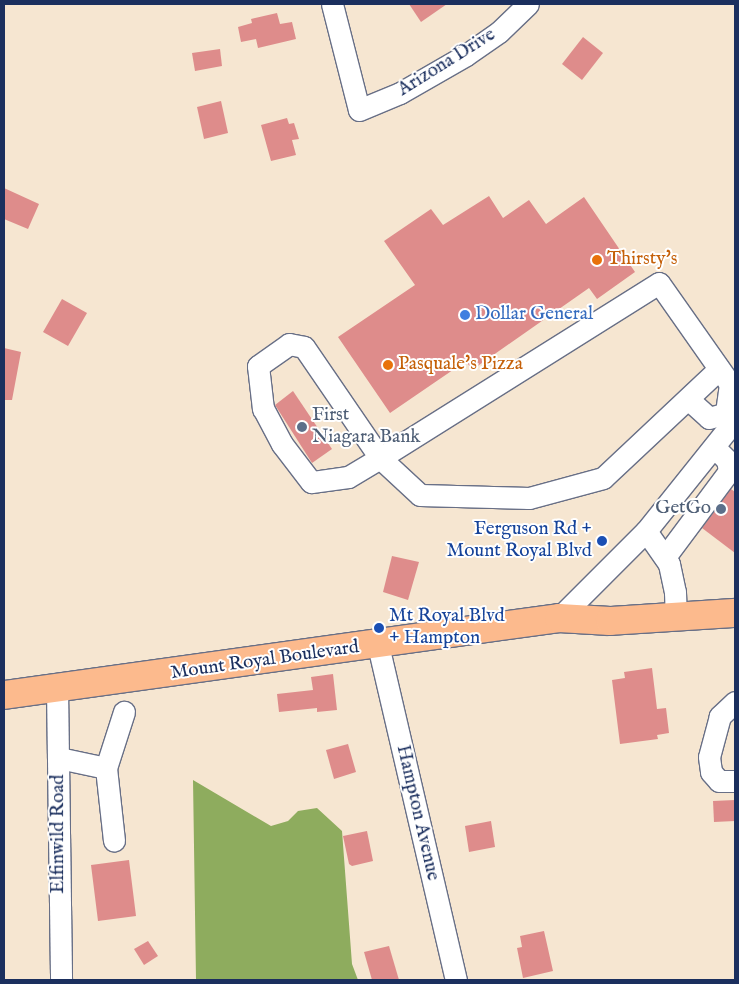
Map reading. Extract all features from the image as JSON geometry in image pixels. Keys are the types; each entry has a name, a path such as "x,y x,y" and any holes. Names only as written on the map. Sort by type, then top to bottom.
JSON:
{"main road":[{"name":"Mount Royal Boulevard","path":"4,695 378,645 559,618 676,618 735,613"}],"street":[{"name":"Arizona Drive","path":"332,4 359,110 400,93 466,55 499,32 528,4"},
{"path":"559,618 646,530 714,447 732,416 730,384 659,283 380,458 348,477 311,482 282,444 263,409 258,366 289,344 304,347 380,458 420,495 529,498 603,478 719,370"},
{"path":"688,399 709,418 732,416"},
{"path":"665,557 729,472 727,460 714,447"},
{"path":"646,530 665,557 675,592 676,618"},
{"name":"Hampton Avenue","path":"378,645 456,980"},
{"name":"Elfinwild Road","path":"58,688 61,980"},
{"path":"735,702 720,716 709,757 711,772 719,781 735,781"},
{"path":"114,841 106,768 124,712"},
{"path":"59,758 106,768"}],"green space":[{"path":"193,780 271,826 288,821 298,811 317,808 342,831 352,964 358,980 196,980"}],"building":[{"path":"409,4 447,4 421,22"},
{"path":"277,13 280,24 292,22 296,39 258,48 256,39 241,42 238,27 252,23 251,19"},
{"path":"583,37 603,53 582,80 562,64"},
{"path":"220,49 222,66 195,71 192,53"},
{"path":"221,101 228,133 204,139 197,107"},
{"path":"287,118 289,124 294,123 299,139 292,140 296,155 271,161 261,125"},
{"path":"4,188 39,204 28,229 4,219"},
{"path":"489,196 503,218 529,200 546,224 584,197 635,272 597,299 589,288 472,370 466,361 390,413 338,337 415,285 384,241 431,209 443,225"},
{"path":"62,299 87,313 68,346 43,332"},
{"path":"4,348 21,352 12,400 4,400"},
{"name":"First Niagara Bank","path":"293,391 332,449 312,463 275,405"},
{"name":"GetGo","path":"731,489 735,492 735,553 702,528"},
{"path":"392,556 419,562 408,600 383,592"},
{"path":"652,668 657,709 666,708 669,733 657,735 658,739 620,744 612,680 625,678 624,672"},
{"path":"333,674 337,710 317,712 317,708 279,712 277,694 313,690 311,677"},
{"path":"348,744 356,772 334,779 326,750"},
{"path":"735,800 735,821 714,822 713,801"},
{"path":"491,821 495,847 469,852 465,826"},
{"path":"367,831 373,861 352,866 349,864 343,836"},
{"path":"129,860 136,916 98,921 91,865"},
{"path":"544,931 553,971 523,978 517,948 522,947 520,936"},
{"path":"148,941 158,956 144,965 134,949"},
{"path":"389,946 399,980 372,980 364,952"}],"place":[{"name":"Thirsty's","path":"597,260"},
{"name":"Dollar General","path":"465,315"},
{"name":"Pasquale's Pizza","path":"388,365"},
{"name":"First Niagara Bank","path":"302,427"},
{"name":"GetGo","path":"721,509"},
{"name":"Ferguson Rd + Mount Royal Blvd","path":"602,541"},
{"name":"Mt Royal Blvd + Hampton","path":"379,628"}]}
